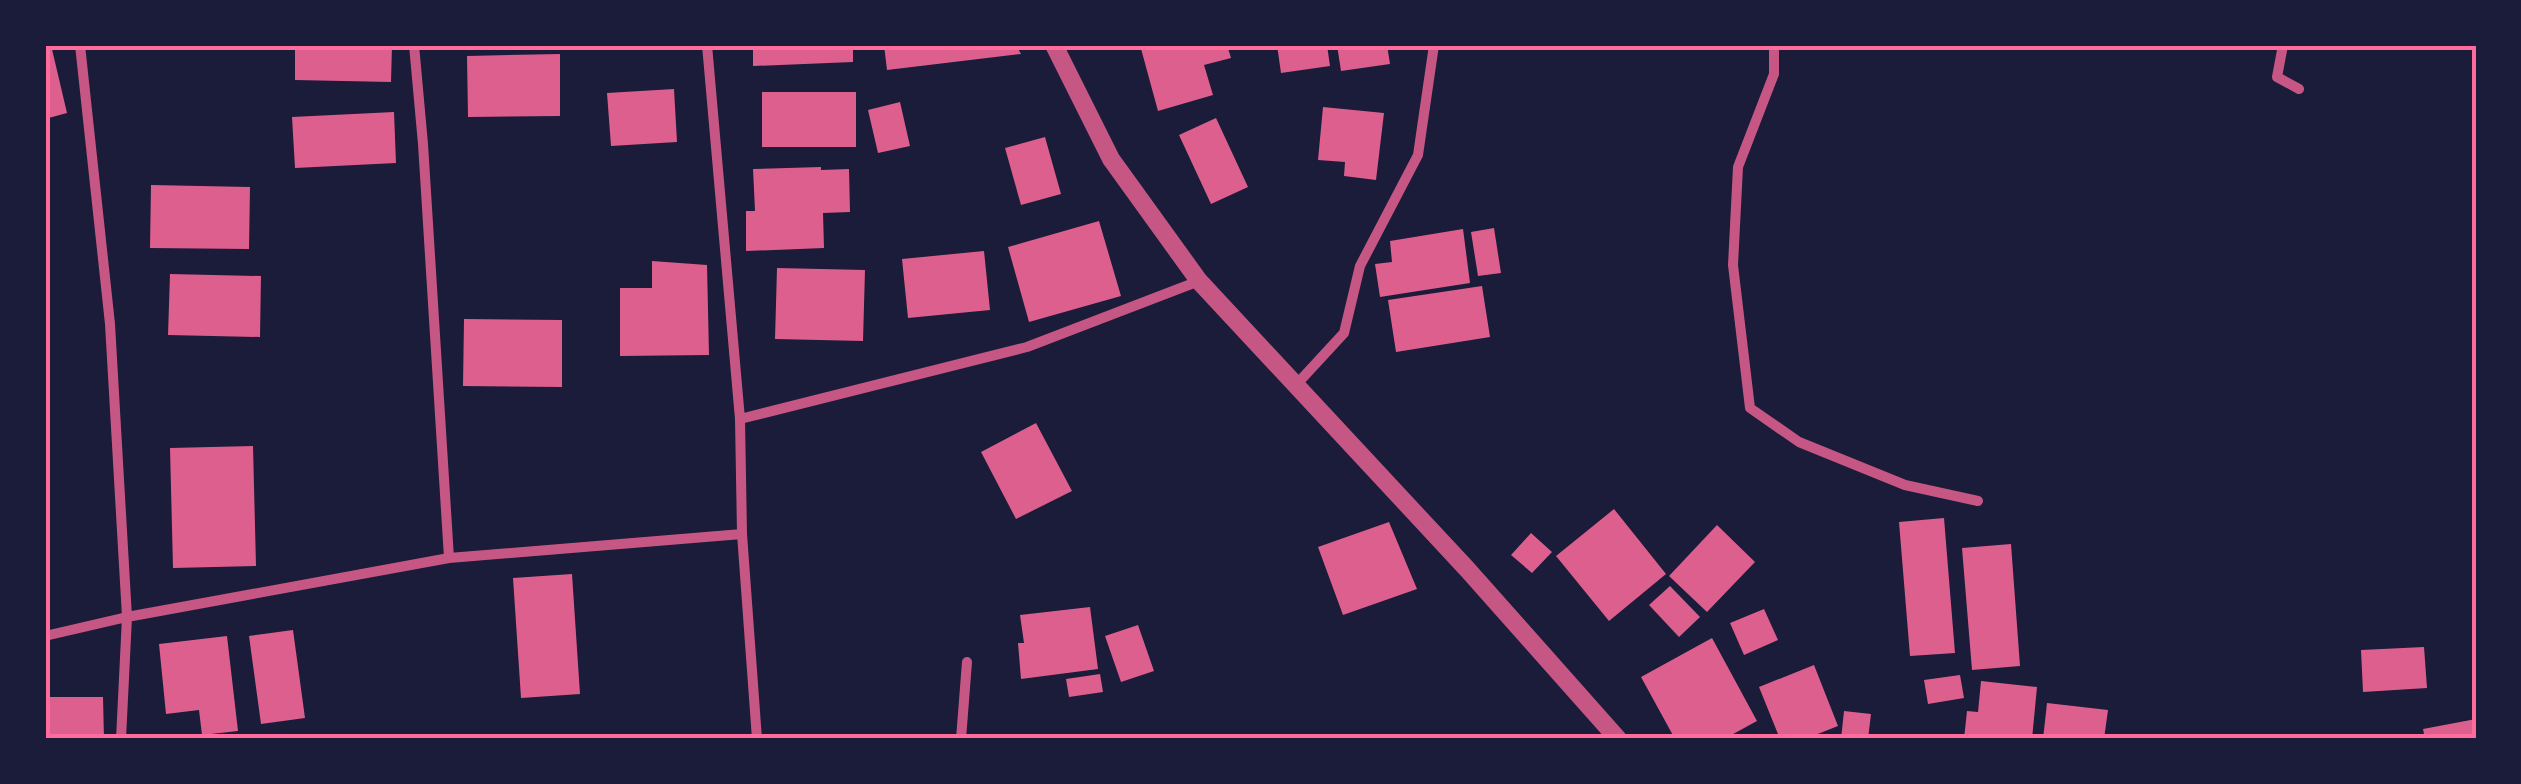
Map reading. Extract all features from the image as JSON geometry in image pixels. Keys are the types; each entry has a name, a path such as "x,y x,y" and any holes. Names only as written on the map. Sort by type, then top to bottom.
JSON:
{"street":[{"path":"80,45 110,324 128,617 121,739"},
{"path":"414,45 448,558"},
{"path":"707,45 740,419 742,534 757,739"},
{"path":"1054,45 1111,159 1199,281 1618,739"},
{"path":"1296,385 1344,333 1360,266 1418,154 1434,45"},
{"path":"1774,45 1774,74 1738,168 1733,265 1750,408 1799,442 1905,485 1978,500"},
{"path":"2283,45 2277,77 2299,89"},
{"path":"740,419 1026,347 1199,281"},
{"path":"45,636 448,558 742,534"},
{"path":"961,739 967,662"}],"building":[{"path":"45,45 51,45 67,113 45,119"},
{"path":"295,45 392,45 391,82 295,80"},
{"path":"753,45 853,45 853,62 753,66"},
{"path":"884,45 1016,45 1021,54 887,70"},
{"path":"1140,45 1227,45 1231,58 1204,65 1213,95 1158,111"},
{"path":"1277,45 1327,45 1330,66 1281,73"},
{"path":"1337,45 1387,45 1390,64 1341,71"},
{"path":"560,54 560,116 468,117 467,56"},
{"path":"674,89 677,142 611,146 607,93"},
{"path":"762,92 856,92 856,147 762,147"},
{"path":"900,102 910,146 878,153 868,110"},
{"path":"1323,107 1384,113 1376,180 1344,176 1345,162 1318,160"},
{"path":"394,112 396,163 295,168 292,117"},
{"path":"1216,118 1248,187 1211,204 1179,135"},
{"path":"1045,137 1061,194 1021,205 1005,148"},
{"path":"753,169 849,169 850,212 823,213 824,248 746,251 746,211 755,211"},
{"path":"151,185 250,187 249,249 150,248"},
{"path":"1099,221 1121,296 1029,322 1008,247"},
{"path":"1494,228 1501,273 1478,276 1471,232"},
{"path":"1463,229 1470,283 1380,297 1375,264 1392,262 1390,241"},
{"path":"984,251 990,310 908,318 902,259"},
{"path":"652,261 707,265 709,355 620,356 620,288 652,288"},
{"path":"777,268 865,270 863,341 775,339"},
{"path":"170,274 261,276 260,337 168,335"},
{"path":"1482,286 1490,337 1396,352 1388,300"},
{"path":"464,319 562,320 562,387 463,386"},
{"path":"1036,423 1072,491 1016,519 981,452"},
{"path":"253,446 256,566 173,568 170,448"},
{"path":"1614,509 1666,574 1609,621 1556,556"},
{"path":"1944,518 1955,653 1910,656 1899,522"},
{"path":"1389,522 1417,589 1343,615 1318,547"},
{"path":"1717,525 1755,562 1707,612 1669,576"},
{"path":"1531,533 1552,552 1532,573 1511,555"},
{"path":"2011,544 2020,666 1972,670 1962,548"},
{"path":"572,574 580,694 521,698 513,578"},
{"path":"1670,586 1700,617 1679,637 1649,605"},
{"path":"1090,607 1098,669 1021,679 1018,643 1024,643 1020,615"},
{"path":"1764,609 1778,640 1744,655 1730,623"},
{"path":"1138,625 1154,671 1121,682 1105,636"},
{"path":"293,630 305,718 261,724 249,636"},
{"path":"227,636 238,731 202,735 199,710 166,714 159,644"},
{"path":"1712,638 1757,721 1724,739 1675,739 1641,677"},
{"path":"2424,647 2427,688 2363,692 2361,650"},
{"path":"1814,665 1838,726 1805,739 1780,739 1759,687"},
{"path":"1100,674 1103,692 1069,697 1066,679"},
{"path":"1960,675 1964,698 1928,704 1924,680"},
{"path":"1981,681 2037,687 2032,739 1964,739 1967,711 1978,712"},
{"path":"45,697 103,697 104,739 45,739"},
{"path":"2047,703 2108,710 2104,739 2043,739"},
{"path":"1844,711 1871,714 1868,739 1841,739"},
{"path":"2476,719 2476,739 2425,739 2423,729"}]}
